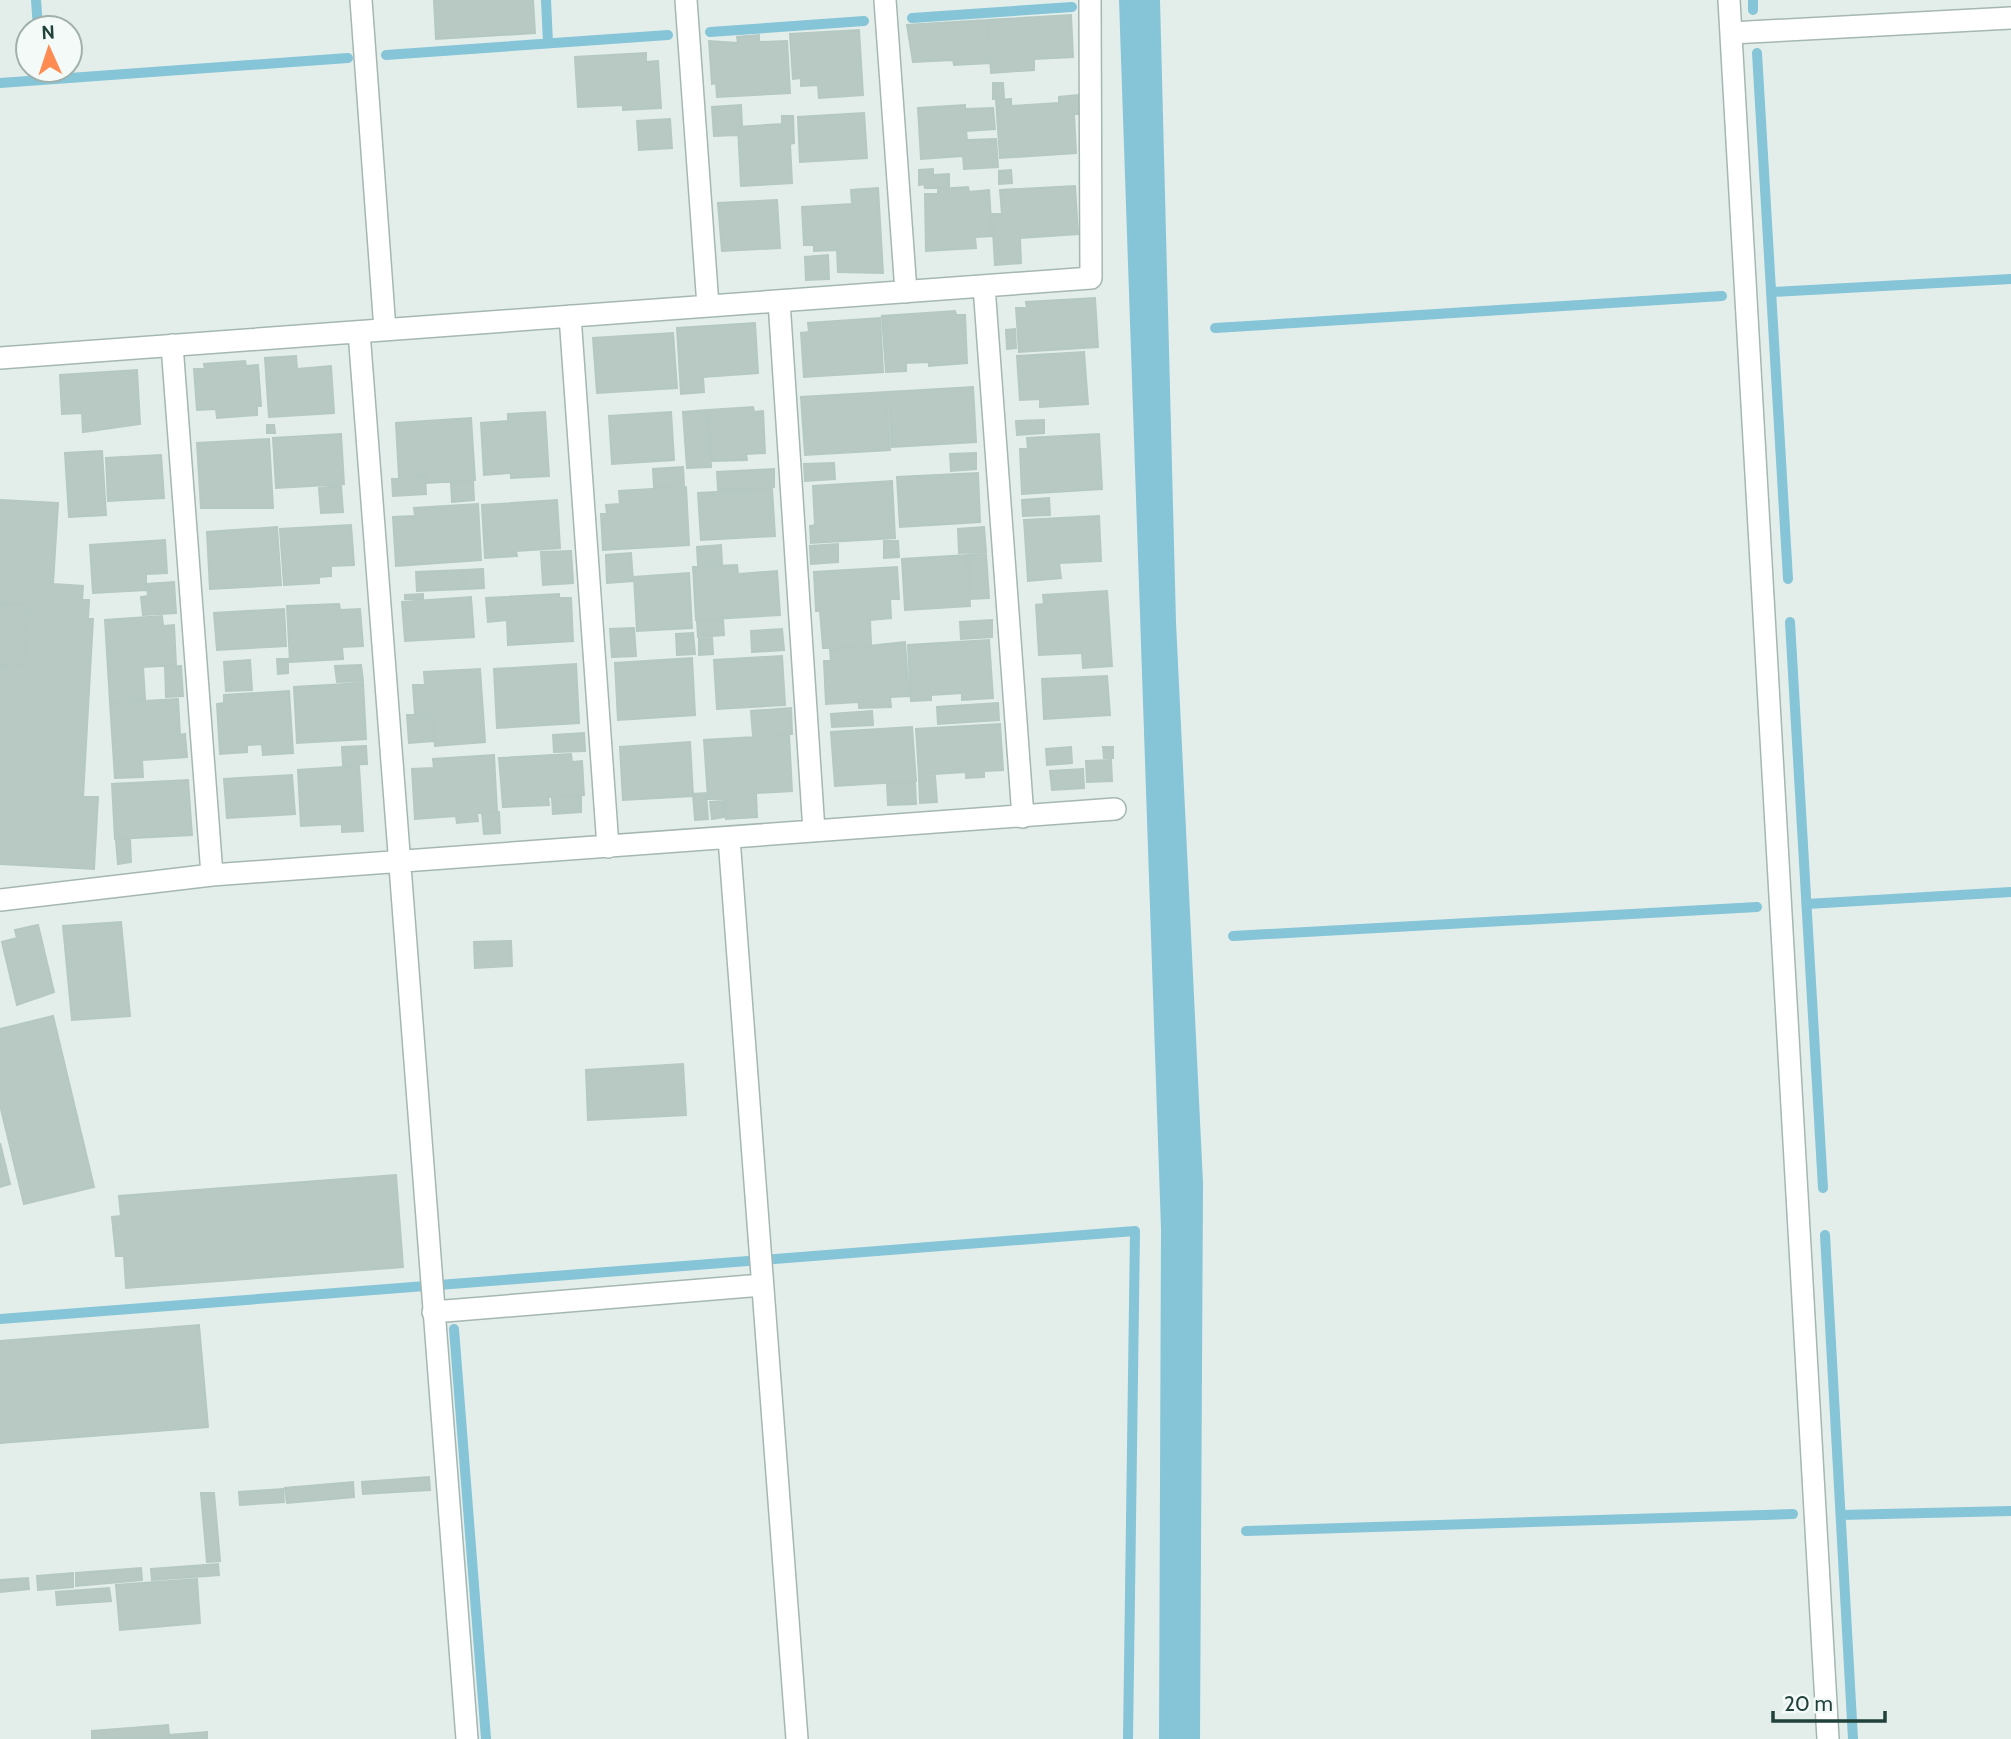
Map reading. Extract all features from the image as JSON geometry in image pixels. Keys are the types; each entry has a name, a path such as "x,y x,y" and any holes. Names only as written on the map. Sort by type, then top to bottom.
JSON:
{"street":[{"path":"361,0 384,330"},
{"path":"685,0 708,306"},
{"path":"885,0 906,292"},
{"path":"0,358 1091,278 1090,0"},
{"path":"1729,0 1828,1739"},
{"path":"1731,33 2011,18"},
{"path":"984,286 1023,817"},
{"path":"779,301 814,831"},
{"path":"570,316 608,847"},
{"path":"359,332 467,1739"},
{"path":"172,345 212,876"},
{"path":"0,900 212,876 1115,809"},
{"path":"729,838 797,1739"},
{"path":"433,1305 762,1279"}],"water":[{"path":"1119,0 1160,0 1176,622 1203,1183 1200,1739 1159,1739 1161,1229"}],"building":[{"path":"434,0 533,0 535,33 436,39"},
{"path":"1071,15 1073,57 1034,59 1034,70 991,73 988,20"},
{"path":"987,20 990,63 954,65 953,60 913,62 907,25"},
{"path":"859,30 863,95 819,98 818,85 801,86 801,78 793,79 790,34"},
{"path":"759,35 759,42 787,41 790,93 717,97 716,83 712,84 709,41 738,43 737,37"},
{"path":"646,53 646,62 658,61 661,108 623,110 623,105 578,107 575,57"},
{"path":"993,83 1003,83 1004,98 993,99"},
{"path":"1078,95 1079,114 1074,114 1076,153 1000,158 996,100 1011,99 1011,106 1059,103 1059,97"},
{"path":"741,105 742,126 737,126 737,135 714,136 712,107"},
{"path":"965,105 965,109 993,108 995,129 966,131 967,140 996,139 998,167 964,169 963,156 921,159 918,108"},
{"path":"864,113 867,158 800,162 798,117"},
{"path":"782,116 793,116 794,143 790,144 792,183 741,186 738,127 782,124"},
{"path":"670,119 672,148 639,150 637,121"},
{"path":"933,169 933,175 949,174 949,187 925,188 924,184 919,185 919,170"},
{"path":"1011,170 1012,183 999,184 999,171"},
{"path":"1075,186 1078,234 1020,238 1021,263 995,265 992,214 1002,214 1000,190"},
{"path":"968,187 969,192 989,190 992,236 975,237 976,248 926,251 925,194 938,194 938,189"},
{"path":"878,188 883,273 838,272 837,250 814,251 814,245 804,245 802,207 852,204 851,190"},
{"path":"777,200 780,248 722,251 718,203"},
{"path":"828,255 829,279 806,280 805,257"},
{"path":"1095,298 1098,347 1019,352 1016,308 1027,308 1026,302"},
{"path":"955,311 956,315 965,315 967,363 929,366 929,362 906,363 906,371 886,372 882,316"},
{"path":"880,318 883,372 804,377 801,333 809,332 808,323"},
{"path":"755,323 758,373 703,377 704,392 681,394 677,328"},
{"path":"1015,329 1016,348 1007,349 1006,330"},
{"path":"673,333 677,388 597,393 593,338"},
{"path":"1084,352 1088,404 1040,407 1040,399 1020,400 1017,356"},
{"path":"296,356 297,369 331,366 334,413 269,417 265,358"},
{"path":"245,361 246,366 258,365 261,406 257,406 257,415 217,418 216,409 197,410 194,369 205,369 204,364"},
{"path":"137,370 140,424 83,432 82,413 62,414 60,375"},
{"path":"973,387 976,442 892,447 888,392"},
{"path":"886,392 890,450 805,455 801,397"},
{"path":"753,407 754,412 763,411 765,453 746,454 747,460 712,461 709,410"},
{"path":"707,410 711,467 687,468 683,412"},
{"path":"545,412 549,476 511,478 511,473 484,475 481,423 508,421 508,414"},
{"path":"671,412 674,460 612,464 609,416"},
{"path":"471,418 475,480 427,483 427,475 399,477 396,423"},
{"path":"1044,420 1044,433 1017,435 1016,421"},
{"path":"267,425 274,425 275,433 267,433"},
{"path":"341,434 344,484 276,488 273,438"},
{"path":"1099,434 1102,489 1022,494 1020,449 1028,449 1027,438"},
{"path":"269,439 273,508 201,508 197,443"},
{"path":"102,451 106,515 69,517 65,453"},
{"path":"976,453 976,469 951,471 950,454"},
{"path":"161,455 164,498 108,501 106,458"},
{"path":"834,463 835,479 805,481 804,464"},
{"path":"683,467 684,485 654,487 653,469"},
{"path":"774,469 774,487 718,490 717,472"},
{"path":"978,473 980,522 900,527 897,477"},
{"path":"425,477 426,494 393,496 392,479"},
{"path":"473,481 474,500 452,502 451,483"},
{"path":"892,481 895,538 811,543 810,526 815,525 813,486"},
{"path":"341,486 343,512 321,513 319,488"},
{"path":"686,487 689,545 603,550 601,514 607,514 606,505 620,504 619,491"},
{"path":"772,489 775,536 701,540 698,493"},
{"path":"1049,498 1050,515 1023,516 1022,500"},
{"path":"0,500 58,503 53,584 83,586 82,600 89,600 88,619 93,619 83,797 98,797 94,869 0,864 0,666 24,667 27,605 0,603"},
{"path":"557,500 560,548 516,551 517,556 485,558 482,505"},
{"path":"478,504 481,560 396,566 393,517 415,516 414,508"},
{"path":"1099,516 1101,561 1059,563 1061,578 1028,581 1024,520"},
{"path":"351,525 354,565 331,566 331,576 319,577 319,583 284,585 280,529"},
{"path":"277,527 281,585 210,589 207,532"},
{"path":"984,527 986,552 959,553 958,529"},
{"path":"165,540 167,573 146,574 146,590 93,593 90,545"},
{"path":"884,541 898,541 899,557 884,558"},
{"path":"838,544 838,562 811,564 810,546"},
{"path":"721,545 722,564 698,565 697,547"},
{"path":"571,551 573,583 543,585 541,552"},
{"path":"631,553 633,581 607,583 606,555"},
{"path":"986,554 989,598 970,599 968,555"},
{"path":"967,555 970,606 905,610 902,559"},
{"path":"737,565 738,574 777,571 780,615 696,620 693,567"},
{"path":"897,567 899,599 890,599 891,618 870,620 871,645 823,648 820,611 816,611 814,572"},
{"path":"483,569 484,588 466,589 465,570"},
{"path":"463,570 464,589 417,591 416,572"},
{"path":"689,573 692,628 637,631 634,577"},
{"path":"174,582 176,613 143,615 141,597 148,596 147,584"},
{"path":"1107,591 1112,666 1083,668 1082,653 1039,655 1036,605 1044,604 1043,595"},
{"path":"423,594 423,599 405,599 405,595"},
{"path":"559,594 559,598 571,598 573,641 508,645 507,620 488,622 486,598"},
{"path":"471,597 474,637 405,641 402,602"},
{"path":"0,604 27,605 24,666 0,665"},
{"path":"339,604 340,610 360,609 363,646 342,647 343,659 290,662 287,606"},
{"path":"284,609 286,646 217,650 214,613"},
{"path":"162,616 163,626 174,625 176,665 143,667 145,699 110,702 105,620"},
{"path":"723,620 724,635 698,637 697,621"},
{"path":"992,620 992,637 961,639 960,622"},
{"path":"634,628 636,656 612,657 610,629"},
{"path":"782,629 784,650 752,652 751,631"},
{"path":"693,633 695,654 677,655 676,634"},
{"path":"712,638 713,654 699,655 699,639"},
{"path":"989,640 993,698 962,700 962,693 931,695 931,700 911,701 908,645"},
{"path":"905,642 909,696 890,697 891,707 859,708 859,702 826,704 824,661 831,661 830,650"},
{"path":"782,656 785,705 717,709 714,660"},
{"path":"692,658 695,715 618,720 615,663"},
{"path":"277,659 288,659 288,673 278,674"},
{"path":"250,660 252,690 226,691 224,662"},
{"path":"576,664 579,723 497,728 494,669"},
{"path":"361,665 363,681 337,682 335,666"},
{"path":"181,666 183,696 166,697 165,667"},
{"path":"480,669 485,742 435,746 433,713 415,714 413,685 425,685 424,672"},
{"path":"1107,676 1110,715 1044,719 1042,679"},
{"path":"363,683 366,739 297,743 294,687"},
{"path":"289,691 293,753 263,755 262,744 247,745 247,752 220,754 217,704 224,703 224,695"},
{"path":"178,699 180,735 185,734 187,757 142,760 143,777 115,778 110,703"},
{"path":"998,703 999,720 938,724 937,707"},
{"path":"791,708 792,734 753,736 751,711"},
{"path":"872,711 873,725 832,727 831,714"},
{"path":"431,714 433,741 409,743 407,715"},
{"path":"1000,724 1003,770 984,771 984,777 966,778 966,772 919,775 916,729"},
{"path":"912,727 916,781 835,786 831,732"},
{"path":"584,733 585,751 554,752 553,735"},
{"path":"789,735 792,791 756,793 757,817 726,819 724,799 708,799 704,740"},
{"path":"690,742 693,796 623,800 620,747"},
{"path":"366,746 367,764 343,765 342,747"},
{"path":"1071,747 1072,763 1047,765 1046,749"},
{"path":"1103,747 1113,747 1113,758 1104,758"},
{"path":"571,754 572,762 582,761 584,795 548,797 549,805 503,807 499,758"},
{"path":"494,755 497,812 477,813 478,821 457,823 456,816 415,819 412,769 434,768 433,759"},
{"path":"1111,760 1112,781 1087,782 1086,761"},
{"path":"359,766 363,831 342,832 342,824 301,826 298,770"},
{"path":"1083,769 1084,788 1052,790 1050,771"},
{"path":"292,775 295,814 227,818 224,779"},
{"path":"935,776 937,802 920,803 919,777"},
{"path":"188,780 192,835 115,839 112,784"},
{"path":"915,782 916,804 888,805 887,784"},
{"path":"706,793 708,819 695,820 693,794"},
{"path":"581,796 581,812 553,814 552,798"},
{"path":"723,801 724,817 712,819 710,802"},
{"path":"499,812 500,833 484,834 482,813"},
{"path":"116,840 130,840 131,862 118,864"},
{"path":"121,922 130,1016 72,1020 63,926"},
{"path":"38,925 54,992 17,1005 2,942 17,938 15,930"},
{"path":"511,941 512,966 475,968 474,942"},
{"path":"53,1016 94,1187 24,1204 0,1105 0,1029"},
{"path":"683,1064 686,1115 588,1120 586,1070"},
{"path":"0,1143 10,1184 0,1187"},
{"path":"396,1175 403,1267 126,1288 124,1256 116,1256 112,1217 121,1216 119,1196"},
{"path":"199,1325 208,1427 0,1443 0,1341"},
{"path":"429,1477 430,1490 363,1494 362,1482"},
{"path":"353,1482 354,1497 287,1503 285,1488"},
{"path":"283,1489 284,1502 240,1505 239,1492"},
{"path":"201,1493 214,1493 220,1561 207,1562"},
{"path":"218,1564 219,1575 152,1580 151,1569"},
{"path":"141,1568 142,1580 76,1586 76,1573"},
{"path":"73,1573 73,1587 38,1590 37,1576"},
{"path":"28,1578 29,1589 0,1592 0,1580"},
{"path":"197,1579 200,1623 120,1630 116,1585"},
{"path":"109,1588 111,1601 57,1605 56,1592"},
{"path":"168,1725 169,1735 207,1732 207,1739 92,1739 92,1731"}],"waterway":[{"path":"36,0 37,14"},
{"path":"546,0 548,43"},
{"path":"1753,0 1753,10"},
{"path":"912,18 1072,7"},
{"path":"710,32 864,21"},
{"path":"386,55 668,35"},
{"path":"1757,53 1788,579"},
{"path":"0,83 348,58"},
{"path":"1772,292 2011,279"},
{"path":"1215,328 1722,296"},
{"path":"1790,622 1823,1188"},
{"path":"1807,904 2011,892"},
{"path":"1233,936 1757,907"},
{"path":"0,1319 1135,1231 1128,1739"},
{"path":"1825,1235 1853,1739"},
{"path":"454,1329 486,1739"},
{"path":"1841,1515 2011,1511"},
{"path":"1246,1531 1793,1514"}]}
